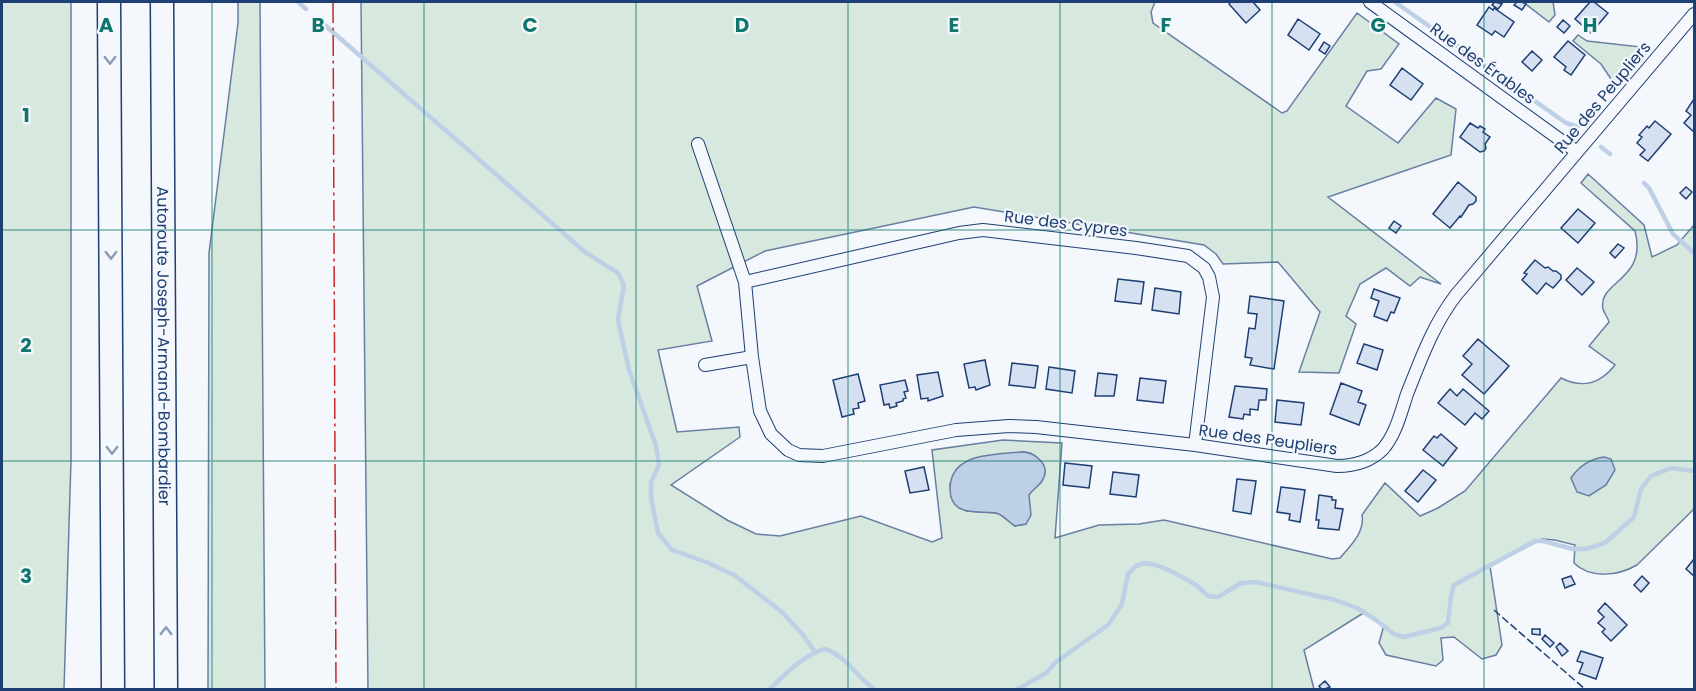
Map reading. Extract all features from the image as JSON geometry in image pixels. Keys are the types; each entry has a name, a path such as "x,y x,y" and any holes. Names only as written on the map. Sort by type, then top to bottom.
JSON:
{"highway":[{"path":"109,2 113,690"},
{"name":"Autoroute Joseph-Armand-Bombardier","path":"162,2 166,690"},
{"path":"163,150 173,2"},
{"path":"103,690 112,594"}],"street":[{"name":"Rue des Érables","path":"1370,2 1577,152"},
{"name":"Rue des Peupliers","path":"752,357 760,411 765,424 778,443 799,455 823,456 956,430 1009,426 1195,445 1337,466 1361,463 1372,458 1389,440 1425,347 1447,307 1695,14"},
{"path":"698,144 745,282 752,357 705,365"},
{"name":"Rue des Cypres","path":"745,282 959,232 983,230 1188,256 1204,268 1209,277 1213,297 1195,445"}],"shaded area":[{"path":"2,2 71,2 71,460 64,689 2,689"},
{"path":"238,2 260,2 265,689 208,690 209,253 238,23"},
{"path":"361,2 1155,2 1151,12 1153,23 1282,113 1287,111 1357,13 1399,44 1381,69 1367,71 1346,106 1398,143 1436,98 1456,109 1451,155 1328,197 1441,284 1420,277 1410,286 1386,268 1360,284 1346,316 1356,324 1339,373 1299,372 1320,312 1278,262 1223,264 1216,254 1204,245 974,207 765,251 697,286 712,341 658,350 677,432 739,427 740,437 671,485 727,520 756,534 780,536 861,516 932,542 942,538 932,450 1003,440 1062,443 1055,538 1099,525 1139,524 1164,520 1332,559 1340,558 1359,533 1362,515 1385,483 1420,516 1438,508 1465,491 1561,378 1577,383 1591,383 1603,377 1615,365 1589,346 1609,322 1603,309 1603,300 1607,292 1629,270 1635,260 1637,248 1635,231 1581,183 1588,174 1644,225 1652,257 1677,245 1694,225 1694,509 1637,565 1621,572 1596,574 1588,572 1574,563 1575,545 1542,539 1490,566 1502,645 1496,655 1482,659 1454,637 1441,638 1443,660 1436,666 1386,655 1379,643 1384,625 1365,612 1304,650 1314,689 368,689","holes":["1021,452 1031,453 1036,457 1045,472 1042,480 1029,495 1026,524 1015,526 998,513 966,511 951,497 950,483"]},
{"path":"1523,2 1553,2 1555,15 1549,22"},
{"path":"1578,35 1587,41 1650,48 1617,88 1601,64 1573,41"}],"water":[{"path":"1021,452 1032,454 1040,460 1045,470 1042,481 1029,495 1031,515 1026,524 1015,526 999,514 968,511 955,504 950,488 952,476 958,468 966,462 988,455"},
{"path":"1604,457 1611,459 1615,470 1606,485 1589,496 1577,492 1571,478 1574,474 1590,461"}],"building":[{"path":"1231,2 1253,2 1260,10 1246,23 1229,4"},
{"path":"1495,2 1502,4 1498,9 1492,5"},
{"path":"1517,2 1526,4 1522,10 1514,5"},
{"path":"1590,2 1594,2 1608,13 1591,33 1575,19"},
{"path":"1489,7 1514,22 1504,37 1495,31 1492,35 1477,25"},
{"path":"1298,19 1320,34 1309,50 1288,35"},
{"path":"1563,20 1570,26 1564,33 1557,27"},
{"path":"1568,41 1585,55 1571,75 1564,70 1566,67 1554,57"},
{"path":"1324,42 1330,46 1325,54 1319,50"},
{"path":"1532,51 1542,60 1532,71 1522,62"},
{"path":"1402,68 1423,84 1411,100 1390,85"},
{"path":"1694,99 1694,132 1684,123 1691,115 1686,111"},
{"path":"1655,121 1671,134 1648,161 1640,155 1645,150 1637,143 1642,137 1639,135"},
{"path":"1470,123 1485,129 1483,132 1490,137 1485,144 1484,151 1480,152 1460,137"},
{"path":"1458,182 1476,197 1476,201 1469,205 1450,228 1433,214"},
{"path":"1686,187 1692,192 1686,199 1680,193"},
{"path":"1578,209 1595,223 1578,243 1561,228"},
{"path":"1394,221 1401,226 1396,233 1389,228"},
{"path":"1618,244 1624,248 1615,258 1610,253"},
{"path":"1535,260 1545,268 1548,267 1561,275 1561,279 1553,288 1546,283 1537,294 1522,280 1527,274 1524,273"},
{"path":"1577,268 1594,282 1582,295 1566,280"},
{"path":"1118,279 1144,282 1141,304 1115,301"},
{"path":"1155,288 1181,292 1179,314 1152,310"},
{"path":"1374,289 1400,298 1394,313 1391,312 1387,321 1374,316 1379,301 1371,298"},
{"path":"1250,296 1284,301 1274,369 1250,365 1252,358 1245,357 1249,328 1255,329 1257,314 1248,313"},
{"path":"1478,339 1509,366 1484,394 1462,375 1472,364 1463,356"},
{"path":"1364,344 1383,350 1377,370 1357,363"},
{"path":"985,360 990,385 976,390 975,387 969,388 964,364"},
{"path":"1012,363 1038,366 1035,388 1009,385"},
{"path":"1049,367 1075,371 1072,393 1046,389"},
{"path":"938,372 943,396 928,401 928,398 921,399 917,375"},
{"path":"1098,373 1117,375 1114,396 1095,396"},
{"path":"858,374 865,401 858,403 859,408 853,409 854,414 842,417 833,380"},
{"path":"1140,378 1166,381 1163,403 1137,400"},
{"path":"905,380 908,391 904,392 906,398 896,403 897,406 890,408 889,404 884,405 880,385"},
{"path":"1341,383 1362,391 1358,402 1366,405 1359,425 1330,414"},
{"path":"1235,386 1267,389 1266,400 1259,400 1258,410 1250,409 1250,415 1244,414 1243,419 1229,417"},
{"path":"1450,389 1457,396 1463,389 1489,411 1482,419 1475,413 1465,425 1438,403"},
{"path":"1277,400 1304,403 1301,425 1275,422"},
{"path":"1441,434 1457,448 1443,466 1423,450 1434,436 1437,438"},
{"path":"1065,463 1092,466 1089,488 1063,485"},
{"path":"924,467 929,490 910,493 905,471"},
{"path":"1423,470 1436,480 1418,502 1405,491"},
{"path":"1113,472 1139,475 1136,497 1110,494"},
{"path":"1237,479 1256,481 1251,514 1233,511"},
{"path":"1281,487 1305,490 1300,522 1289,520 1290,514 1277,512"},
{"path":"1319,495 1332,497 1332,500 1336,500 1335,508 1343,509 1339,530 1318,528 1319,520 1316,520"},
{"path":"1694,559 1694,576 1686,569"},
{"path":"1571,576 1575,584 1565,588 1562,579"},
{"path":"1642,576 1649,583 1641,592 1634,585"},
{"path":"1605,603 1627,625 1611,641 1602,632 1605,629 1598,623 1604,617 1598,611"},
{"path":"1532,629 1540,629 1540,635 1532,634"},
{"path":"1545,635 1554,643 1550,647 1542,639"},
{"path":"1560,643 1568,651 1562,656 1556,647"},
{"path":"1581,651 1603,658 1596,679 1579,673 1583,663 1577,661"},
{"path":"1325,681 1330,687 1322,690 1319,686"}],"waterway":[{"path":"298,2 306,9"},
{"path":"1395,2 1566,123 1578,127"},
{"path":"319,20 585,252 618,273 624,285 619,325 629,370 656,446 659,465 651,482 651,497 658,533 672,550 734,575 782,612 815,652"},
{"path":"1601,147 1610,154"},
{"path":"1644,183 1649,188 1673,234 1694,253"},
{"path":"1016,690 1046,673 1056,662 1108,625 1122,604 1128,574 1136,566 1145,563 1173,572 1196,585 1208,596 1218,597 1241,583 1256,582 1335,600 1357,608 1394,634 1403,637 1441,628 1448,623 1454,585 1535,541 1573,549 1586,549 1605,543 1634,517 1641,489 1651,476 1671,468 1694,471"},
{"path":"769,690 802,660 825,649 839,657 875,690"}],"fence":[{"path":"1494,610 1586,690"}],"power":[{"path":"333,2 336,690"}]}
